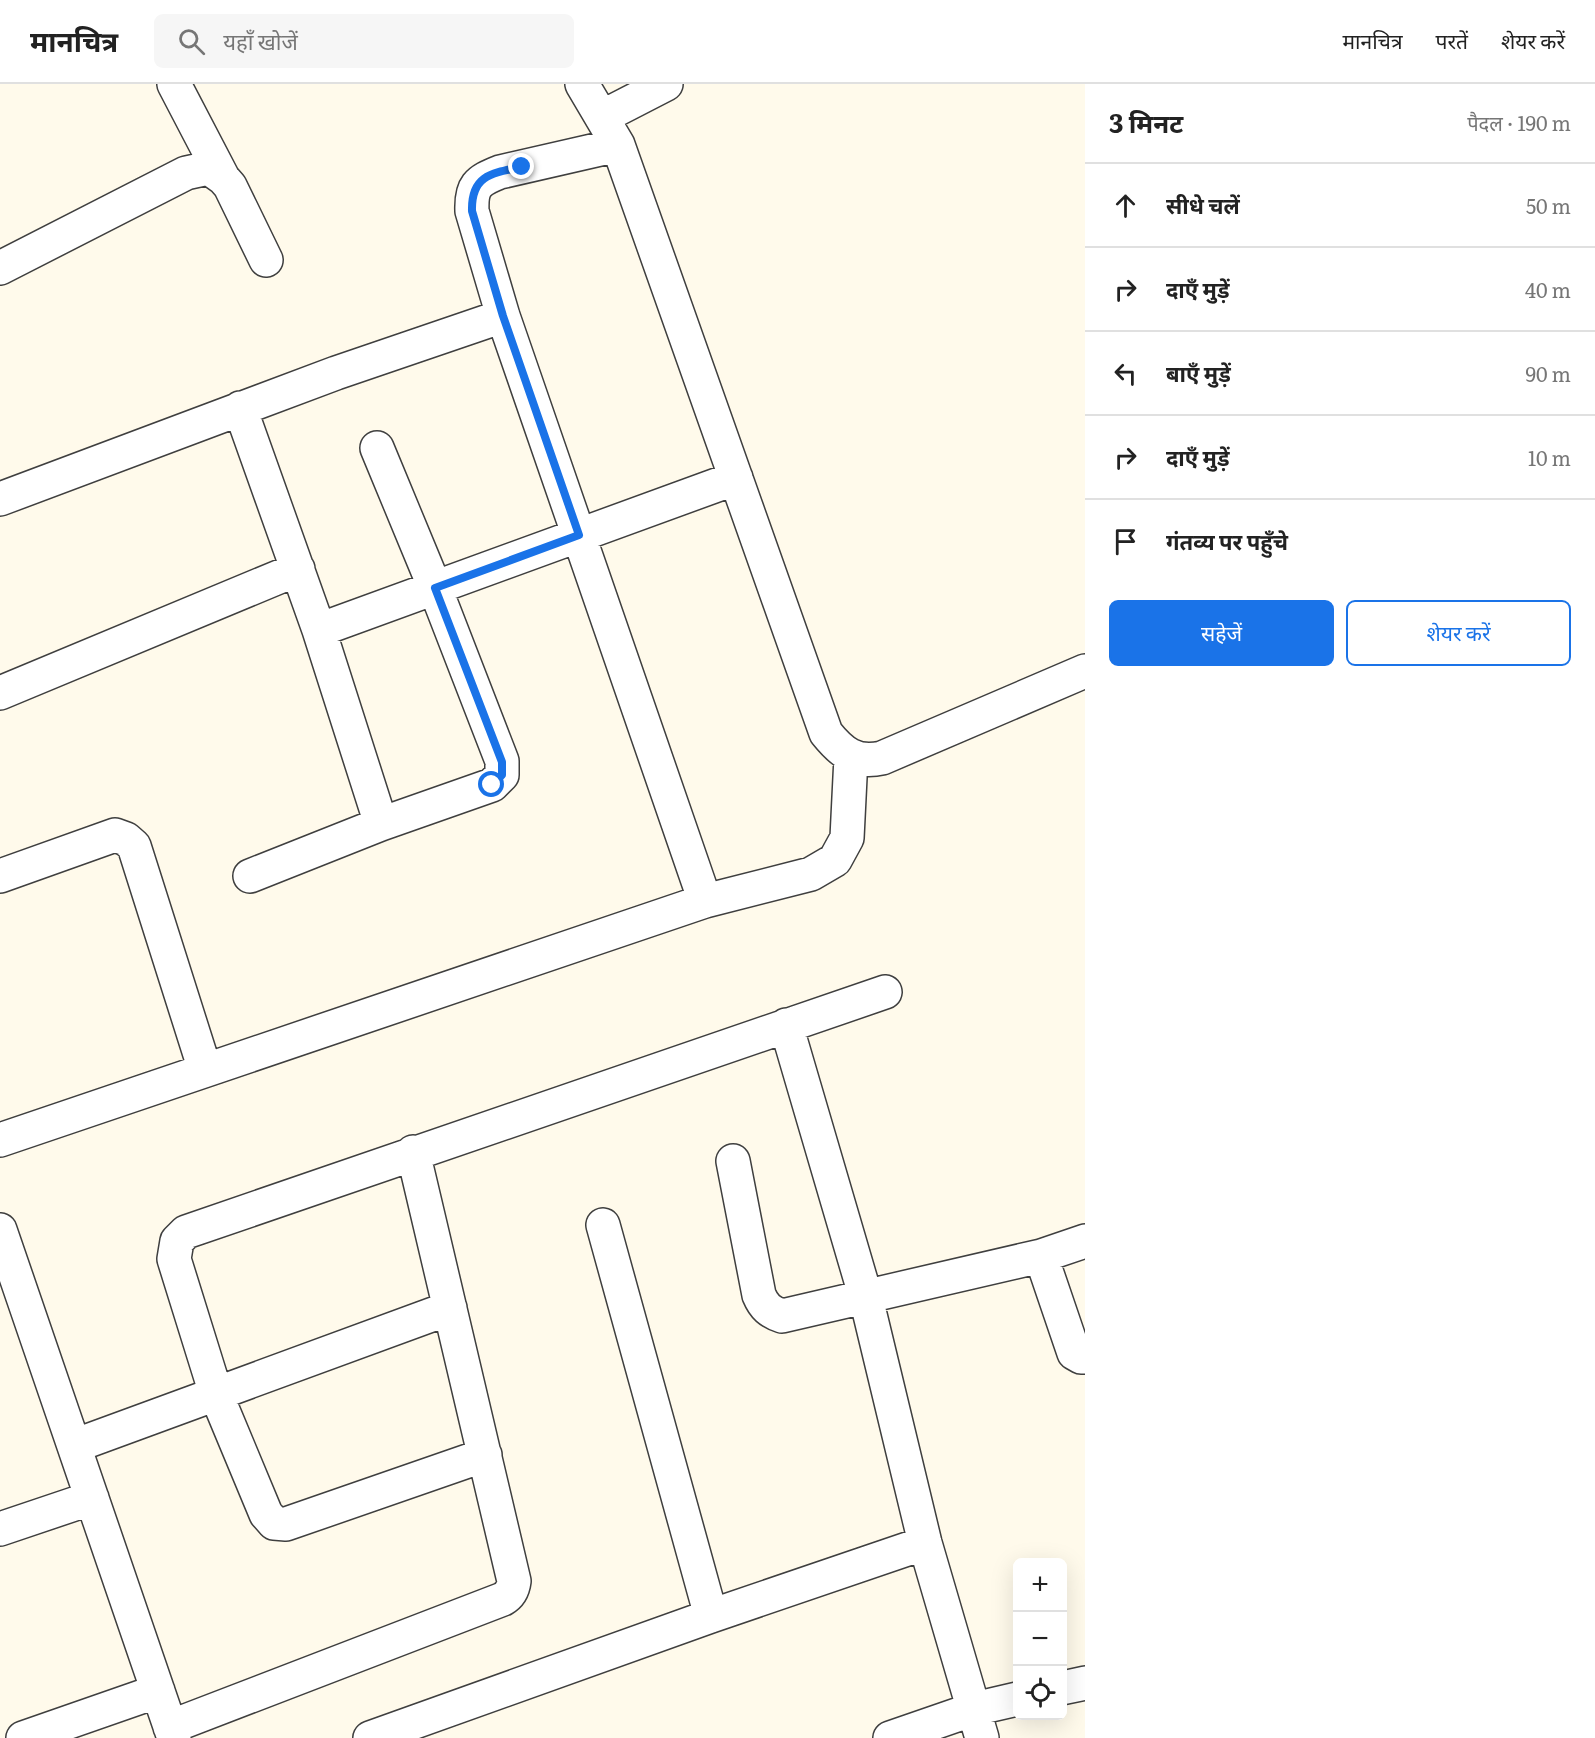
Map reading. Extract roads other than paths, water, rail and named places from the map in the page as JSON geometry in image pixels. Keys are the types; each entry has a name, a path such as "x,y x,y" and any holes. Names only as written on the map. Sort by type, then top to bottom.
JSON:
{"street":[{"path":"174,84 230,186 266,260"},
{"path":"582,84 610,131 736,478 825,733 834,744 851,757 869,761 882,758 1085,671"},
{"path":"666,84 610,131 500,172 478,183 471,195 472,211 503,316 705,901"},
{"path":"0,268 186,173 208,168 224,178"},
{"path":"0,499 336,373 503,316"},
{"path":"240,408 320,630 381,824"},
{"path":"250,876 381,824 492,785 502,775 502,762 435,588 377,448"},
{"path":"320,630 736,478"},
{"path":"0,693 298,569"},
{"path":"0,1140 705,901 811,874 836,860 847,838 851,757"},
{"path":"0,876 115,835 126,839 134,846 205,1070"},
{"path":"485,1455 286,1524 274,1523 266,1514 216,1394 174,1259 177,1241 186,1232 413,1152 885,992"},
{"path":"786,1025 866,1298 925,1543 978,1724"},
{"path":"0,1230 172,1733 508,1596 513,1586 514,1581 485,1455 413,1152"},
{"path":"733,1161 759,1295 771,1312 782,1316 1041,1256 1085,1241"},
{"path":"603,1225 711,1616"},
{"path":"1041,1256 1074,1353 1085,1357"},
{"path":"74,1446 450,1308"},
{"path":"0,1529 92,1498"},
{"path":"370,1738 711,1616 925,1543"},
{"path":"1067,1687 1085,1683"},
{"path":"23,1738 158,1692"},
{"path":"890,1738 978,1724 1013,1702"}]}
